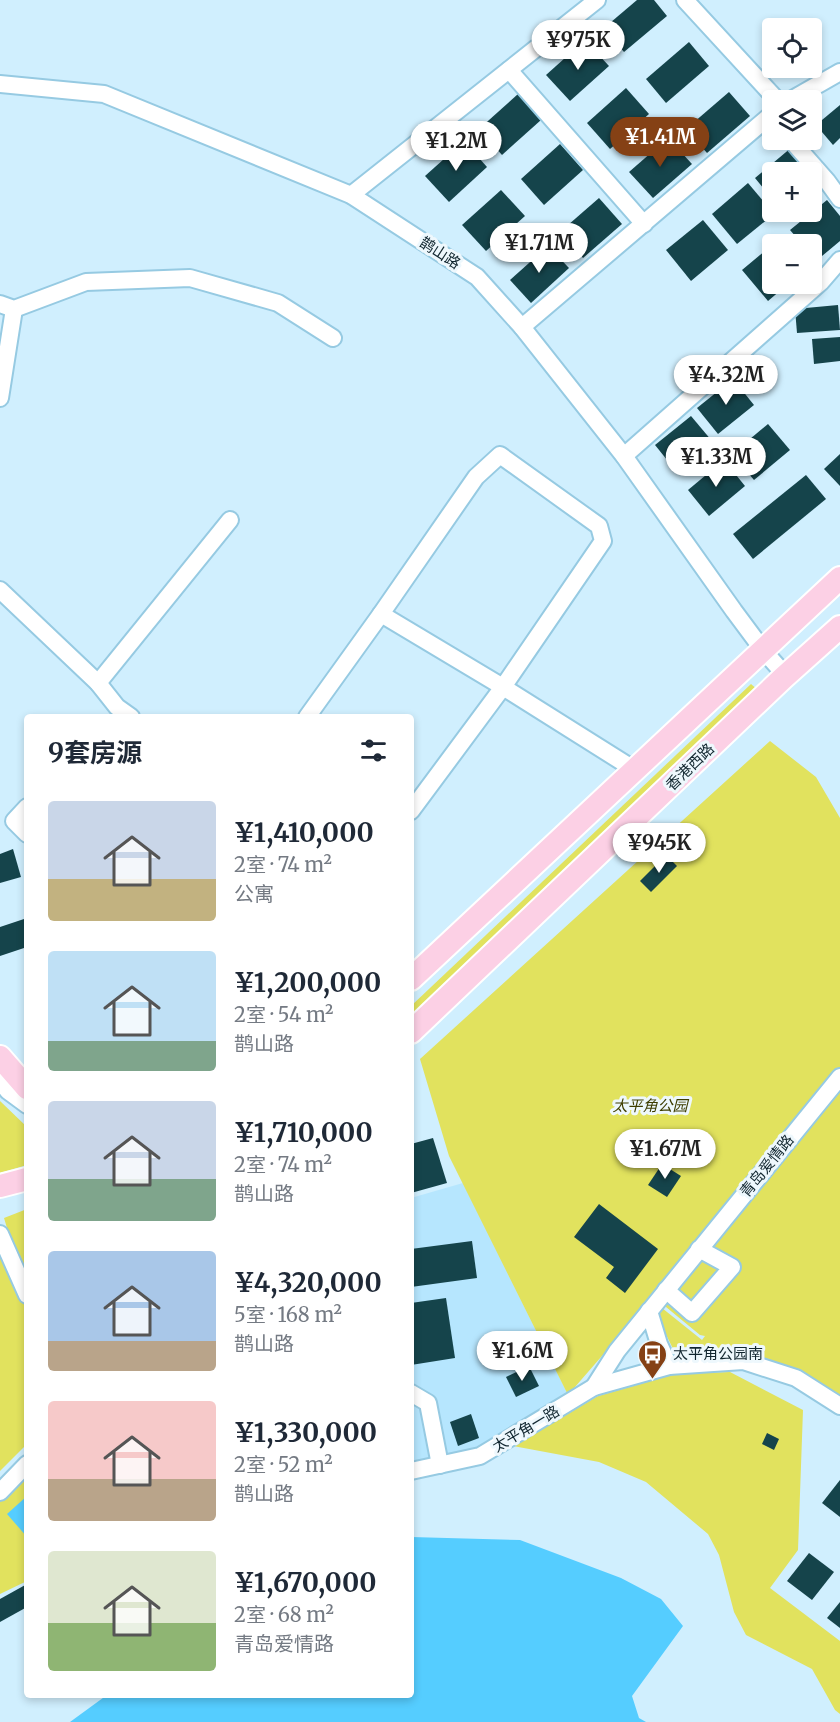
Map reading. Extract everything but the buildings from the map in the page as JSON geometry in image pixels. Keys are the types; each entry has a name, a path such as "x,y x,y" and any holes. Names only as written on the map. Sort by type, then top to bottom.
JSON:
{"main road":[{"path":"414,977 840,578"},
{"name":"香港西路","path":"414,1029 840,627"},
{"path":"0,1057 24,1085"},
{"path":"0,1186 24,1180"}],"street":[{"path":"351,195 597,0"},
{"path":"685,0 762,98"},
{"path":"509,70 644,224"},
{"path":"808,90 840,72"},
{"name":"鹊山路","path":"0,84 104,94 351,195 477,277 522,327 624,456 763,650 786,676"},
{"path":"522,327 762,122"},
{"path":"800,150 840,199"},
{"path":"624,456 820,282 840,260"},
{"path":"0,398 7,307 86,282 190,278 278,303 333,338"},
{"path":"309,714 476,477 500,455 599,526 603,541 504,687 414,807"},
{"path":"98,682 230,520"},
{"path":"0,590 98,682 119,714"},
{"path":"381,614 504,687 635,770"},
{"path":"24,810 14,821 24,831"},
{"name":"青岛爱情路","path":"594,1387 617,1351 840,1077"},
{"path":"0,1081 8,1091 24,1103"},
{"path":"0,1234 24,1288"},
{"path":"666,1290 692,1313 732,1267 697,1252"},
{"path":"649,1311 658,1344 669,1366"},
{"name":"太平角一路","path":"414,1470 480,1456 594,1387 669,1366 743,1361 796,1378 840,1406"},
{"path":"414,1395 428,1402 440,1466"},
{"path":"0,1492 24,1467"}],"shaded area":[{"path":"463,1183 568,1395 479,1448 414,1461 414,1197"}],"green space":[{"path":"751,684 759,691 414,1018 414,1003"},
{"name":"太平角公园","path":"770,741 816,777 840,818 840,1396 803,1374 749,1354 676,1355 657,1316 662,1308 702,1340 705,1336 700,1335 655,1295 568,1395 449,1156 420,1059"},
{"path":"0,1101 24,1124 24,1166 0,1173"},
{"path":"24,1210 24,1447 0,1471 0,1256 14,1251 4,1218"},
{"path":"730,1372 803,1410 798,1550 770,1588 840,1641 840,1714 835,1710 812,1669 746,1635 734,1612 719,1555 708,1534 646,1482 599,1462 513,1446 598,1396 675,1374"},
{"path":"24,1472 24,1582 0,1594 0,1497"}],"water":[{"path":"24,1499 24,1534 7,1514"},
{"path":"414,1537 520,1540 621,1578 661,1599 683,1626 632,1696 639,1718 646,1722 70,1722 103,1698 414,1698"}],"place":[{"name":"太平角公园南","path":"652,1380"}]}
